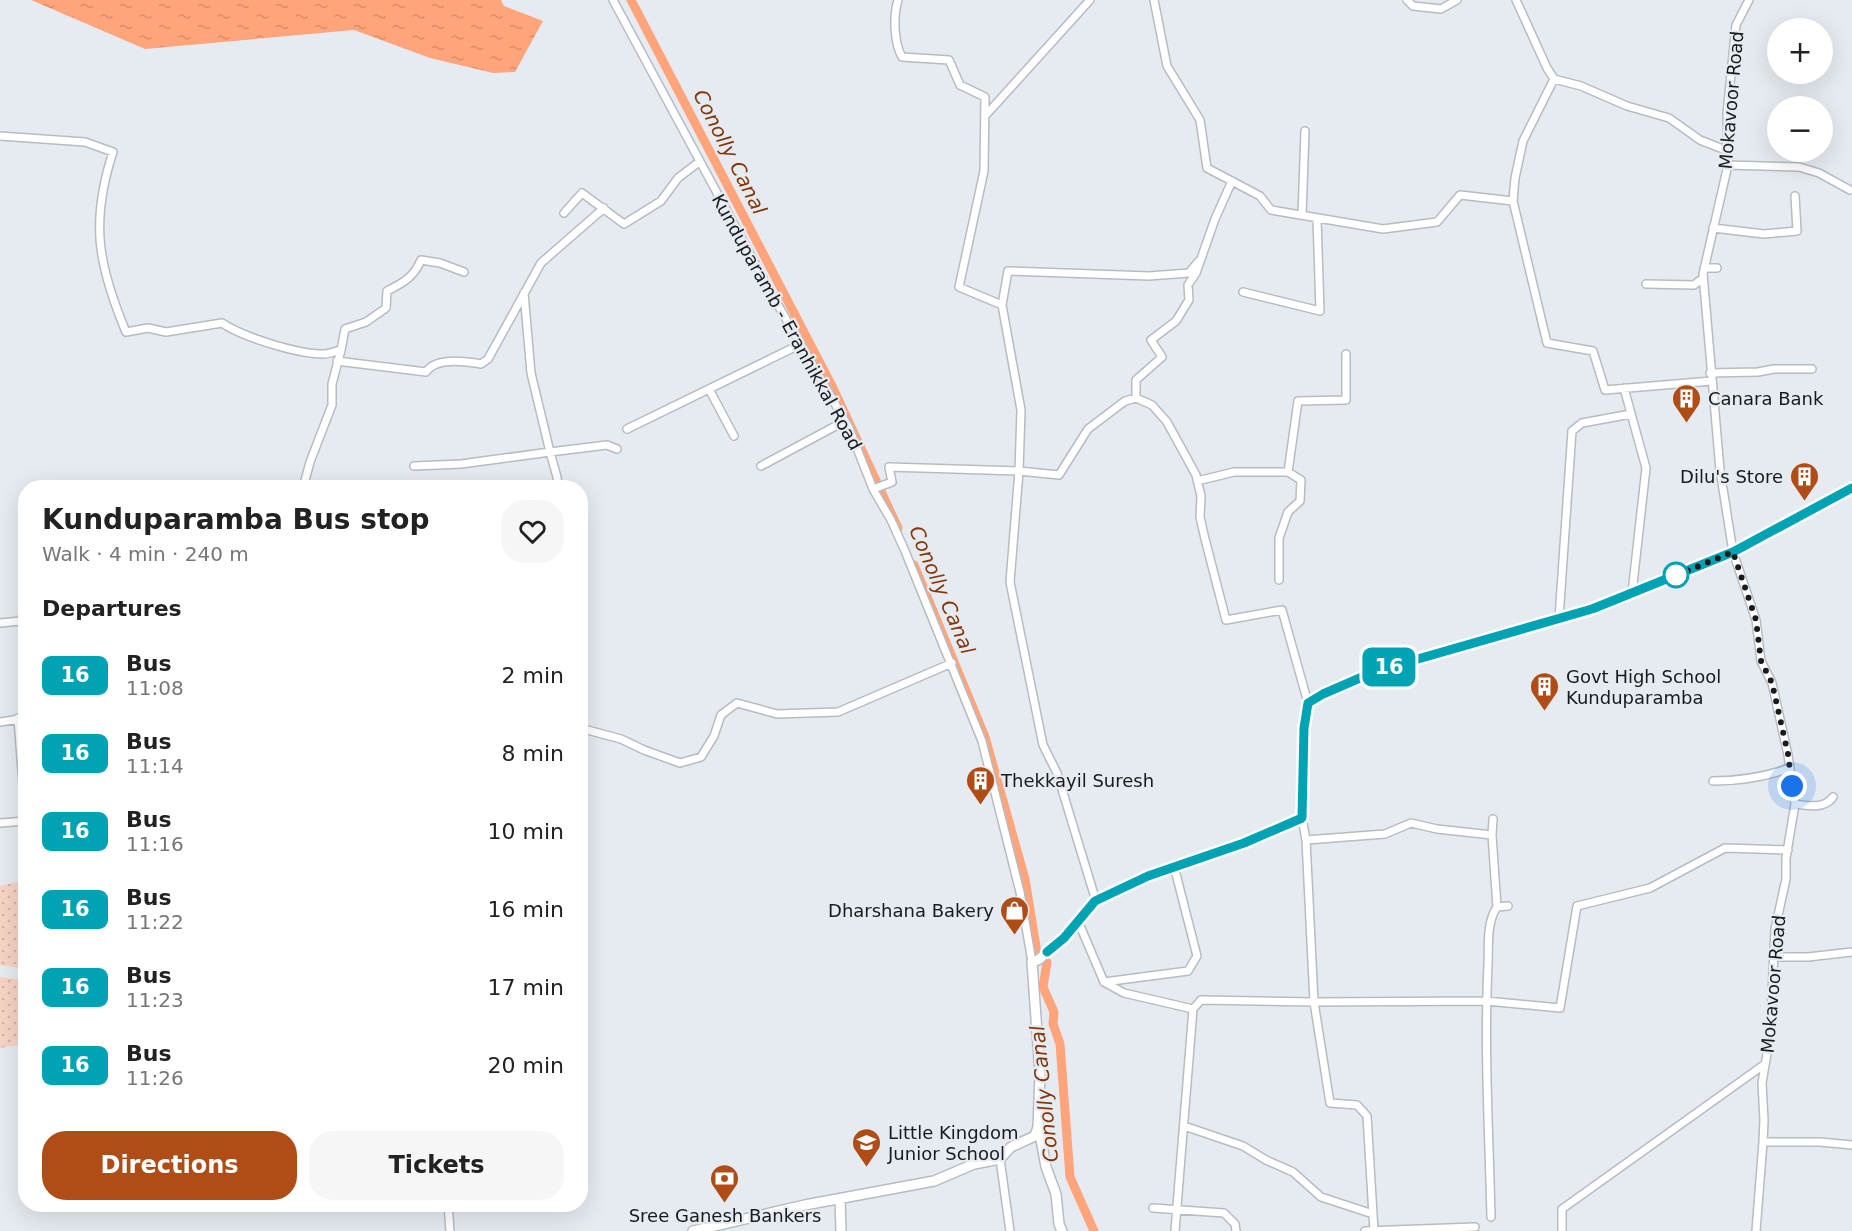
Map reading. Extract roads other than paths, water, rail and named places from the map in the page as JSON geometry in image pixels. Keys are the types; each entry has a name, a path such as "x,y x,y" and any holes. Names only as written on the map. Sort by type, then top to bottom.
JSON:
{"main road":[{"path":"1062,1231 1059,1224 1056,1194 1046,1167 1038,1126 1040,1074 1035,961 1057,944 1095,901 1174,866 1244,843 1302,818 1304,728 1308,703 1323,694 1376,671 1592,609 1733,552 1852,488"},
{"path":"693,1231 712,1229 840,1199 934,1181 974,1164 1000,1159 1011,1147 1035,1136 1038,1126"},
{"path":"840,1199 841,1231"}],"street":[{"name":"Kunduparamb - Eranhikkal Road","path":"613,0 699,162 845,421 874,488 891,520 982,741 1035,961"},
{"path":"898,0 895,8 898,49 902,57 949,60 960,86 985,97 984,171 959,287 1002,305"},
{"path":"985,116 1090,0"},
{"path":"1154,0 1167,66 1200,120 1208,168 1260,196 1271,210 1383,229 1437,222 1460,195 1514,201"},
{"path":"1407,0 1413,6 1441,9 1457,0"},
{"path":"1516,0 1554,79 1581,86 1627,106 1669,118 1700,140 1728,151"},
{"name":"Mokavoor Road","path":"1749,0 1736,26 1727,113 1728,165 1703,278 1720,470 1733,552 1756,620 1761,661 1772,683 1790,768 1795,804 1786,879 1775,929 1770,1036 1762,1083 1764,1120 1756,1231"},
{"path":"1554,79 1523,141 1515,178 1514,201 1547,343 1593,351 1605,390 1774,369 1812,369"},
{"path":"1302,215 1305,131"},
{"path":"0,136 85,142 113,152 100,201 99,237 101,258 126,332 148,328 166,332 222,323 234,331 288,348 323,354 341,350"},
{"path":"564,213 582,193 624,224 661,201 678,178 699,162"},
{"path":"1728,165 1798,167 1819,173 1850,190"},
{"path":"1136,398 1136,380 1162,357 1151,340 1176,321 1189,300 1188,285 1196,273 1215,219 1232,181"},
{"path":"1713,228 1764,234 1797,231 1795,196"},
{"path":"337,361 426,372 429,366 437,362 482,364 488,359 541,263 604,208"},
{"path":"1243,292 1320,311 1317,218"},
{"path":"305,480 332,405 332,384 345,329 366,322 386,308 387,291 406,281 417,269 421,260 440,263 464,272"},
{"path":"1095,901 1057,773 1043,745 1010,582 1019,471 1021,410 1002,305 1008,271 1149,276 1189,273 1200,260"},
{"path":"1704,268 1717,268"},
{"path":"1646,284 1694,285 1703,278"},
{"path":"524,292 531,373 557,480"},
{"path":"627,429 801,344"},
{"path":"1288,471 1298,401 1346,400 1346,354"},
{"path":"1624,388 1646,468 1632,593"},
{"path":"710,389 734,436"},
{"path":"874,488 892,482 889,466 1019,471 1059,475 1088,429 1125,401 1136,398 1152,405 1167,422 1197,481 1201,496 1200,518 1226,620 1282,610 1308,703"},
{"path":"1558,618 1572,431 1582,423 1631,414"},
{"path":"761,466 845,421"},
{"path":"414,466 460,464 607,445 617,448"},
{"path":"1197,481 1234,472 1288,471 1300,480 1300,501 1288,512 1279,538 1279,580"},
{"path":"0,623 18,621"},
{"path":"588,730 621,739 681,763 701,757 714,736 721,715 737,703 777,714 838,712 951,663"},
{"path":"0,722 18,719"},
{"path":"1713,781 1746,780 1790,768"},
{"path":"1795,804 1818,806 1828,804 1833,798"},
{"path":"1302,818 1306,840 1314,1002 1330,1103 1358,1105 1366,1116 1374,1230"},
{"path":"1491,1217 1486,1001 1489,933 1492,915 1497,907 1493,819"},
{"path":"0,823 18,822"},
{"path":"1306,840 1385,834 1411,823 1437,829 1492,836"},
{"path":"1175,1231 1193,1009 1201,999 1314,1002 1486,1001 1560,1008 1577,906 1650,888 1725,848 1788,850"},
{"path":"1104,982 1188,971 1197,956 1174,866"},
{"path":"1497,907 1508,906"},
{"path":"1078,921 1104,982 1124,993 1193,1009"},
{"path":"1775,957 1808,957 1852,952"},
{"path":"1563,1231 1562,1209 1765,1064"},
{"path":"1184,1126 1243,1146 1293,1173 1321,1197 1373,1214"},
{"path":"1763,1142 1820,1142 1852,1145"},
{"path":"1000,1159 1010,1231"},
{"path":"1153,1208 1224,1213 1235,1224 1236,1231"},
{"path":"449,1212 450,1231"},
{"path":"1365,1231 1475,1227"}],"water":[{"path":"31,0 501,0 504,6 543,21 515,72 493,73 430,58 354,30 145,49"}],"waterway":[{"name":"Conolly Canal","path":"631,0 832,386 898,528"},
{"name":"Conolly Canal","path":"914,565 985,737 1025,879 1037,953 1047,962 1043,987 1054,1012 1053,1024 1060,1044 1070,1177 1094,1231"}],"place":[{"name":"Canara Bank","path":"1687,424"},
{"name":"Dilu's Store","path":"1804,502"},
{"name":"Govt High School Kunduparamba","path":"1545,712"},
{"name":"Thekkayil Suresh","path":"980,806"},
{"name":"Dharshana Bakery","path":"1015,936"},
{"name":"Little Kingdom Junior School","path":"867,1168"},
{"name":"Sree Ganesh Bankers","path":"725,1204"}]}
